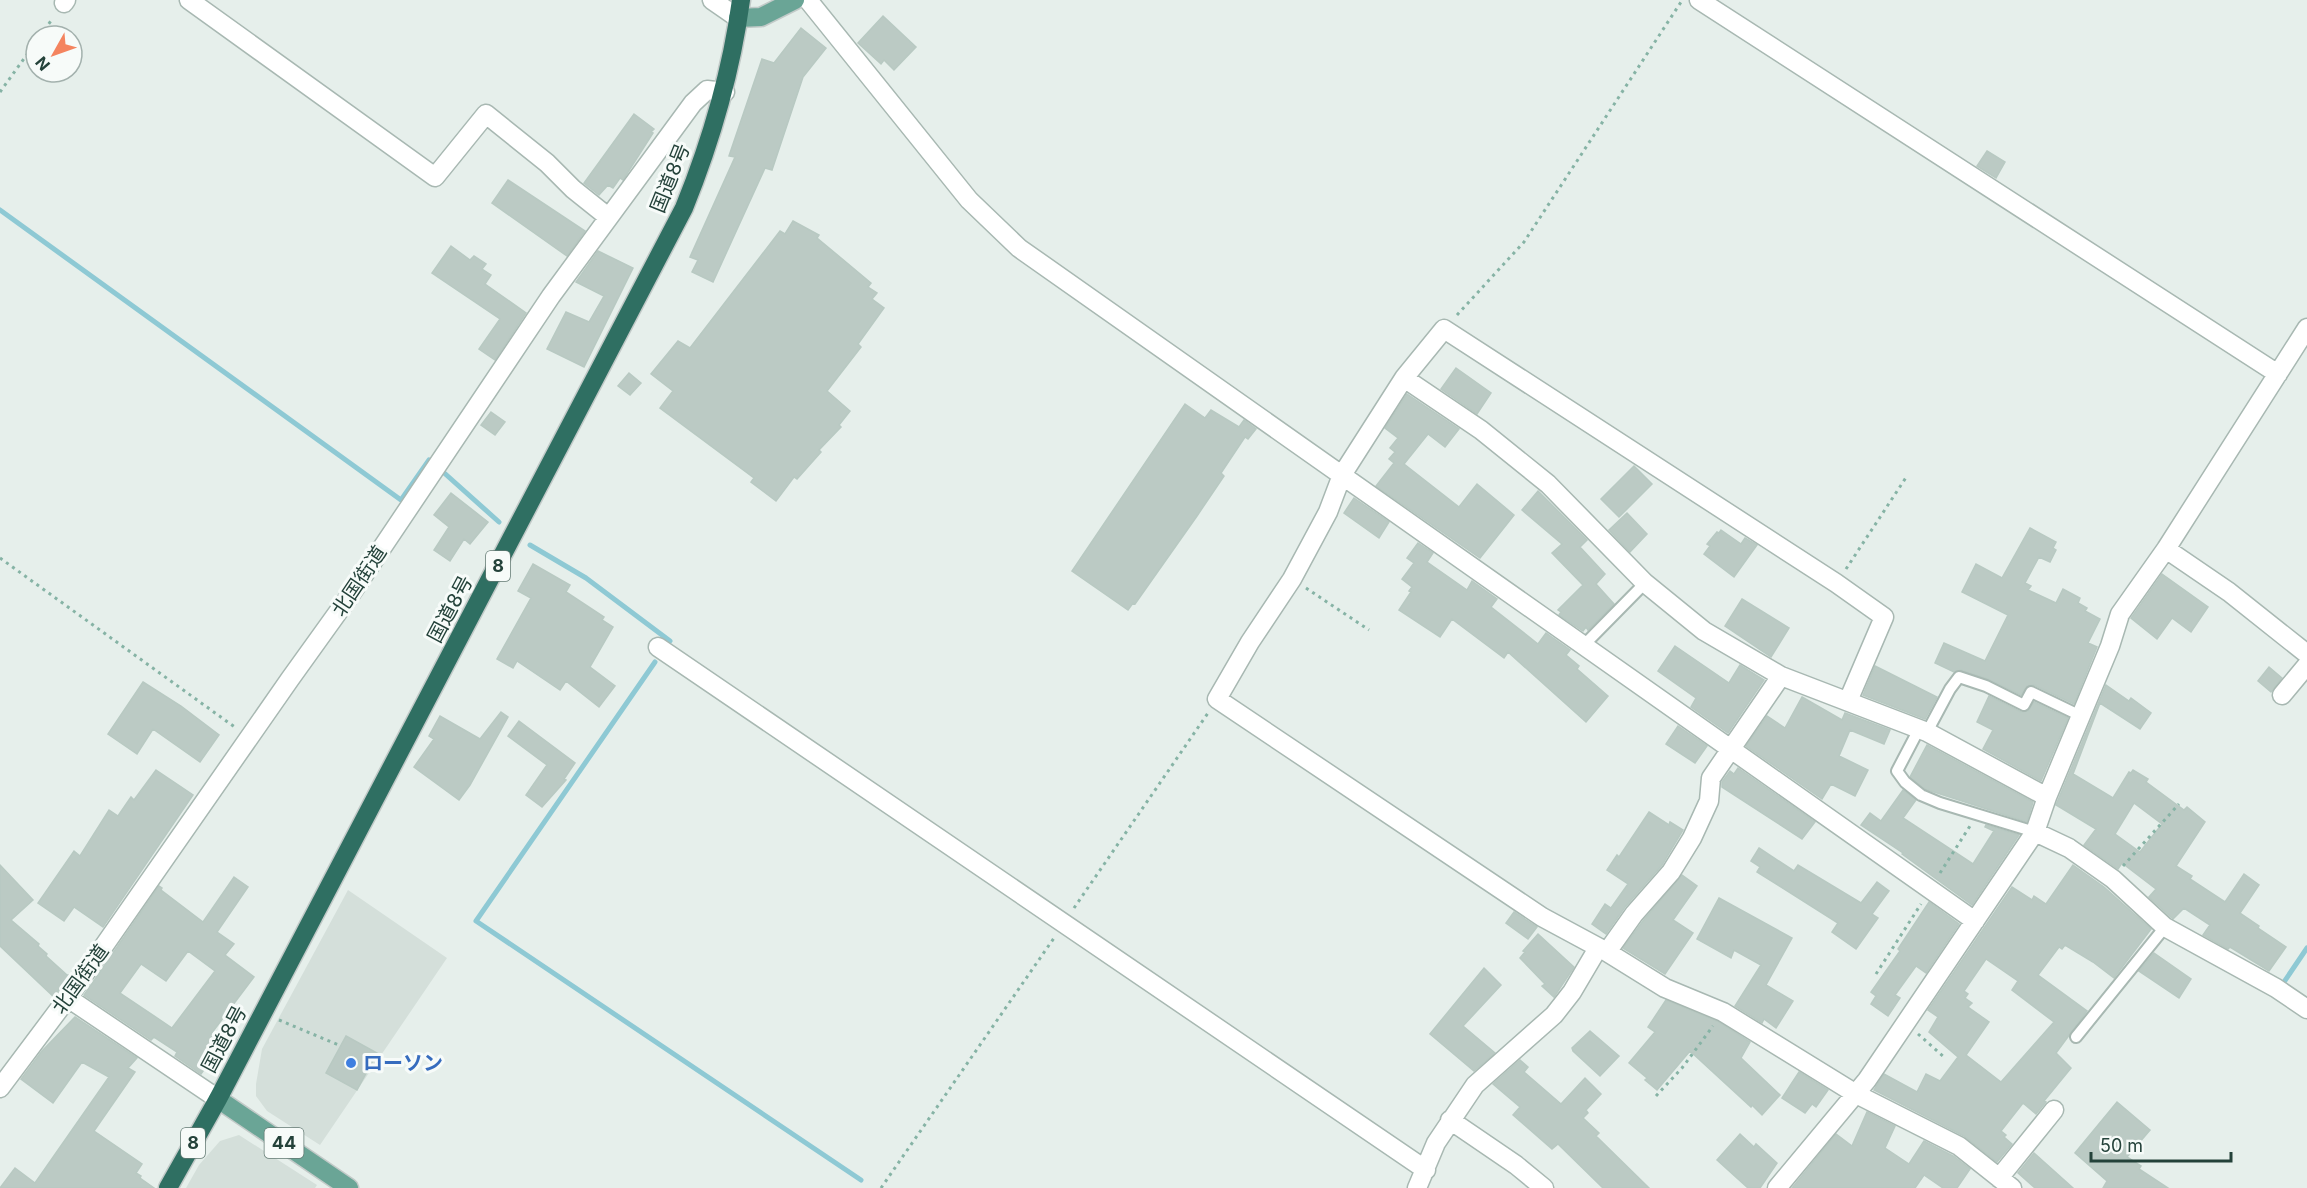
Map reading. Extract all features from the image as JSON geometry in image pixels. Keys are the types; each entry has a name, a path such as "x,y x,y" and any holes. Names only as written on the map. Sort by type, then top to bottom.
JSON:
{"highway":[{"name":"国道8号","path":"168,1188 218,1099 664,249 700,169 725,92 740,9"}],"main road":[{"path":"740,9 761,17 795,0"},
{"name":"44","path":"218,1099 350,1188"}],"street":[{"path":"189,0 435,177 486,114 547,162 573,189 608,217"},
{"path":"712,0 740,9"},
{"path":"808,0 969,200 1019,248 1975,921"},
{"path":"1699,0 2278,374"},
{"name":"北国街道","path":"0,1088 68,998 351,594 551,296 608,217 693,104 707,90 725,92"},
{"path":"1777,1188 1856,1094 2035,832 2047,797 2110,646 2120,614 2166,549 2307,328"},
{"path":"1848,702 1884,617 1836,583 1444,329 1404,378 1342,475 1328,512 1292,579 1250,642 1217,699 1542,917 1665,988 1723,1012 1856,1094 1959,1146 2006,1183 2054,1110"},
{"path":"1404,378 1481,430 1548,483 1645,583 1704,631 1781,676 1923,731 2047,797"},
{"path":"2166,549 2229,592 2307,654"},
{"path":"658,647 1426,1170"},
{"path":"2282,695 2307,665"},
{"path":"1417,1188 1436,1143 1475,1085 1554,1015 1602,950 1671,872 1692,838 1709,801 1711,778 1781,676"},
{"path":"2035,832 2069,848 2113,879 2165,927 2276,988 2307,1009"},
{"path":"68,998 218,1099"},
{"path":"1450,1120 1516,1165 1544,1188"}],"lane":[{"path":"1584,645 1645,583"},
{"path":"2035,832 1921,795 1905,782 1897,771 1959,677 1986,686 2024,705 2031,692 2081,716"},
{"path":"2076,1037 2165,927"}],"path":[{"path":"1444,329 1524,242 1682,0"},
{"path":"49,24 65,1"},
{"path":"0,92 24,59"},
{"path":"1836,583 1907,476"},
{"path":"0,558 249,738"},
{"path":"1292,579 1369,630"},
{"path":"881,1188 1217,699"},
{"path":"2113,879 2179,804"},
{"path":"1876,974 1977,814"},
{"path":"1656,1096 1682,1068 1723,1012"},
{"path":"278,1019 341,1046"},
{"path":"1906,1023 1945,1058"}],"shaded area":[{"path":"348,890 447,958 320,1145 267,1111 256,1096 256,1084 262,1049"},
{"path":"239,1135 317,1185 315,1188 186,1188 199,1165 220,1141"}],"building":[{"path":"883,16 916,47 894,70 884,60 881,64 858,43"},
{"path":"801,28 826,48 803,77 772,170 765,168 713,282 692,272 698,260 690,257 735,157 729,156 762,59 774,63"},
{"path":"634,114 654,129 651,132 653,133 623,180 620,178 613,188 608,185 599,195 584,183"},
{"path":"1987,151 2005,162 1996,178 1977,166"},
{"path":"508,180 585,231 567,256 492,203"},
{"path":"793,221 819,235 817,238 871,283 868,287 877,293 872,299 884,308 858,344 861,347 827,391 850,411 839,425 841,427 819,450 821,452 797,479 794,477 776,501 751,482 754,478 660,408 673,391 651,374 678,341 690,348 780,231 785,234"},
{"path":"451,246 470,260 474,256 486,264 482,269 491,275 485,284 526,313 495,360 479,349 500,319 432,273"},
{"path":"598,251 633,268 584,367 547,349 566,312 589,322 604,296 576,282"},
{"path":"1456,368 1491,393 1477,414 1441,389"},
{"path":"629,373 641,383 630,395 618,386"},
{"path":"1407,394 1459,429 1445,447 1428,434 1404,464 1459,507 1477,484 1514,515 1480,558 1376,486 1394,463 1389,459 1395,452 1390,448 1398,438 1385,428"},
{"path":"1185,404 1205,418 1211,410 1239,427 1244,420 1256,429 1248,439 1245,437 1221,473 1224,476 1197,516 1135,604 1133,603 1128,610 1072,571"},
{"path":"491,412 505,422 495,435 481,425"},
{"path":"1634,466 1652,484 1619,517 1601,499"},
{"path":"1538,491 1587,540 1580,547 1605,574 1596,584 1614,604 1588,630 1586,627 1583,631 1559,615 1561,612 1558,610 1583,585 1552,553 1562,544 1522,510"},
{"path":"451,493 488,522 470,544 464,539 450,561 434,550 449,527 434,515"},
{"path":"1354,498 1389,522 1379,538 1344,513"},
{"path":"1627,513 1647,534 1630,552 1609,530"},
{"path":"2030,528 2056,542 2053,548 2056,550 2050,562 2039,557 2025,583 2031,586 2028,590 2056,603 2063,589 2080,598 2078,603 2087,608 2085,611 2100,619 2088,643 2097,647 2074,704 2034,685 2027,686 2021,695 1988,679 1961,670 1954,672 1935,663 1944,643 1985,661 2008,615 1962,592 1976,564 2002,578"},
{"path":"1721,530 1741,544 1745,538 1757,545 1734,577 1704,554 1710,546 1707,544"},
{"path":"1418,543 1433,553 1427,562 1467,590 1472,581 1497,599 1491,607 1538,644 1546,633 1570,650 1566,655 1579,666 1577,669 1608,696 1586,722 1508,652 1504,658 1452,619 1440,637 1399,610 1411,592 1409,591 1412,587 1402,579 1414,563 1407,558"},
{"path":"533,564 570,585 566,592 604,617 602,620 613,627 590,667 615,686 599,707 566,681 560,690 517,661 513,668 497,659 531,598 518,591"},
{"path":"2162,574 2208,607 2191,632 2172,618 2157,639 2131,618"},
{"path":"1742,599 1789,628 1771,657 1725,626"},
{"path":"1675,646 1729,683 1740,665 1764,680 1728,733 1691,707 1696,698 1658,671"},
{"path":"1875,666 1937,697 1925,719 1863,695"},
{"path":"2269,667 2282,678 2271,692 2258,681"},
{"path":"143,682 181,706 219,735 200,762 153,729 137,754 108,734"},
{"path":"2106,685 2129,701 2131,698 2151,713 2140,729 2100,703 2073,774 2113,798 2129,772 2133,770 2148,779 2146,782 2184,810 2187,807 2205,822 2176,866 2192,876 2190,879 2225,902 2244,874 2259,885 2240,913 2286,947 2269,971 2230,947 2228,949 2203,935 2210,925 2184,908 2173,919 2149,897 2156,889 2122,863 2118,869 2084,845 2096,829 2056,805","holes":["2134,803 2162,824 2140,852 2115,834"]},
{"path":"1989,696 2021,712 2028,711 2034,702 2068,718 2041,781 1983,749 1993,730 1977,722"},
{"path":"1802,697 1842,720 1845,713 1890,730 1884,744 1850,730 1839,756 1868,770 1855,796 1831,784 1822,799 1746,746 1767,716 1785,728"},
{"path":"501,712 508,717 470,785 459,800 414,767 434,739 429,736 440,716 480,739"},
{"path":"519,721 575,763 564,779 566,780 542,807 526,795 547,765 508,736"},
{"path":"1678,726 1707,746 1695,763 1666,744"},
{"path":"1927,745 2033,802 2027,822 1925,789 1910,777"},
{"path":"1738,768 1815,822 1802,839 1722,787 1722,782 1730,771 1734,774"},
{"path":"156,770 193,795 103,927 74,907 64,921 38,903 74,851 80,856 109,810 118,816 131,797 134,800"},
{"path":"1903,790 1916,800 1903,818 1973,864 1994,831 1985,827 1986,825 2019,835 1972,905 1903,853 1861,825 1870,813 1881,821"},
{"path":"1649,812 1669,825 1670,822 1683,830 1662,865 1625,907 1606,934 1592,924 1605,904 1611,908 1628,884 1607,870 1617,855 1619,857"},
{"path":"1759,848 1794,871 1798,865 1861,903 1877,882 1889,891 1872,914 1878,918 1856,949 1832,932 1838,923 1757,872 1760,867 1751,861"},
{"path":"0,865 33,900 11,920 39,944 38,946 47,954 46,956 67,975 70,975 54,997 0,946"},
{"path":"2073,865 2104,887 2151,929 2114,978 2065,945 2062,949 2059,947 2038,975 2087,1011 2056,1053 2071,1068 2036,1114 2023,1103 2001,1131 2012,1144 1997,1162 1964,1136 1874,1090 1884,1074 1917,1092 1926,1074 1940,1081 1958,1057 1929,1032 1938,1017 1928,1010 2012,887 2032,900 2034,896 2046,904","holes":["1986,959 2018,981 2012,990 2054,1022 2001,1082 1966,1055 1989,1022 1968,1007 1972,1003 1965,998 1968,994 1964,991"]},
{"path":"1682,875 1697,886 1673,920 1693,933 1665,974 1623,948"},
{"path":"234,877 248,887 217,932 234,944 225,955 254,977 211,1034 216,1038 213,1042 220,1047 201,1074 175,1056 177,1052 154,1037 151,1040 84,995 159,886 161,890 203,922","holes":["188,951 215,971 172,1028 120,993 141,964 166,981"]},
{"path":"1719,898 1792,938 1766,985 1793,1001 1776,1028 1764,1019 1762,1023 1735,1006 1761,965 1734,950 1731,958 1697,939"},
{"path":"1929,902 1959,924 1926,973 1916,966 1895,995 1900,998 1888,1016 1871,1004 1876,996 1871,992 1900,951 1898,949"},
{"path":"1514,912 1537,927 1528,939 1506,923"},
{"path":"1538,934 1574,967 1554,997 1542,986 1545,984 1520,958"},
{"path":"2154,953 2191,979 2179,998 2139,971"},
{"path":"1484,968 1501,985 1463,1026 1495,1053 1474,1071 1430,1034"},
{"path":"1666,1000 1719,1022 1750,1042 1741,1058 1780,1095 1762,1115 1690,1051 1657,1090 1629,1063 1655,1032 1648,1027"},
{"path":"75,1017 137,1058 128,1068 135,1072 94,1131 142,1164 136,1173 154,1188 0,1188 15,1168 35,1183 109,1077 82,1062 53,1103 21,1079 42,1051"},
{"path":"1590,1031 1619,1056 1600,1076 1572,1048"},
{"name":"ローソン","path":"346,1036 377,1053 357,1090 326,1073"},
{"path":"1520,1060 1528,1067 1524,1072 1561,1104 1585,1078 1601,1094 1586,1110 1588,1113 1583,1118 1599,1133 1596,1136 1649,1188 1603,1188 1558,1144 1552,1149 1513,1115 1520,1107 1493,1084"},
{"path":"1799,1072 1828,1090 1816,1107 1812,1104 1805,1113 1782,1098"},
{"path":"2117,1102 2150,1130 2127,1157 2141,1166 2139,1169 2168,1188 2103,1188 2107,1181 2075,1153"},
{"path":"1867,1112 1895,1126 1885,1148 1909,1164 1924,1141 1953,1156 1970,1169 1957,1188 1943,1188 1924,1175 1915,1188 1792,1188 1836,1134 1852,1146"},
{"path":"1740,1134 1754,1147 1756,1144 1777,1163 1760,1188 1748,1188 1717,1160"},
{"path":"2034,1153 2073,1188 2035,1188 2018,1173"}],"waterway":[{"path":"0,210 401,500 429,460"},
{"path":"442,471 499,522"},
{"path":"530,545 586,578 670,641"},
{"path":"655,662 476,921 861,1180"},
{"path":"2282,985 2307,948"}],"place":[{"name":"ローソン","path":"351,1063"}]}
